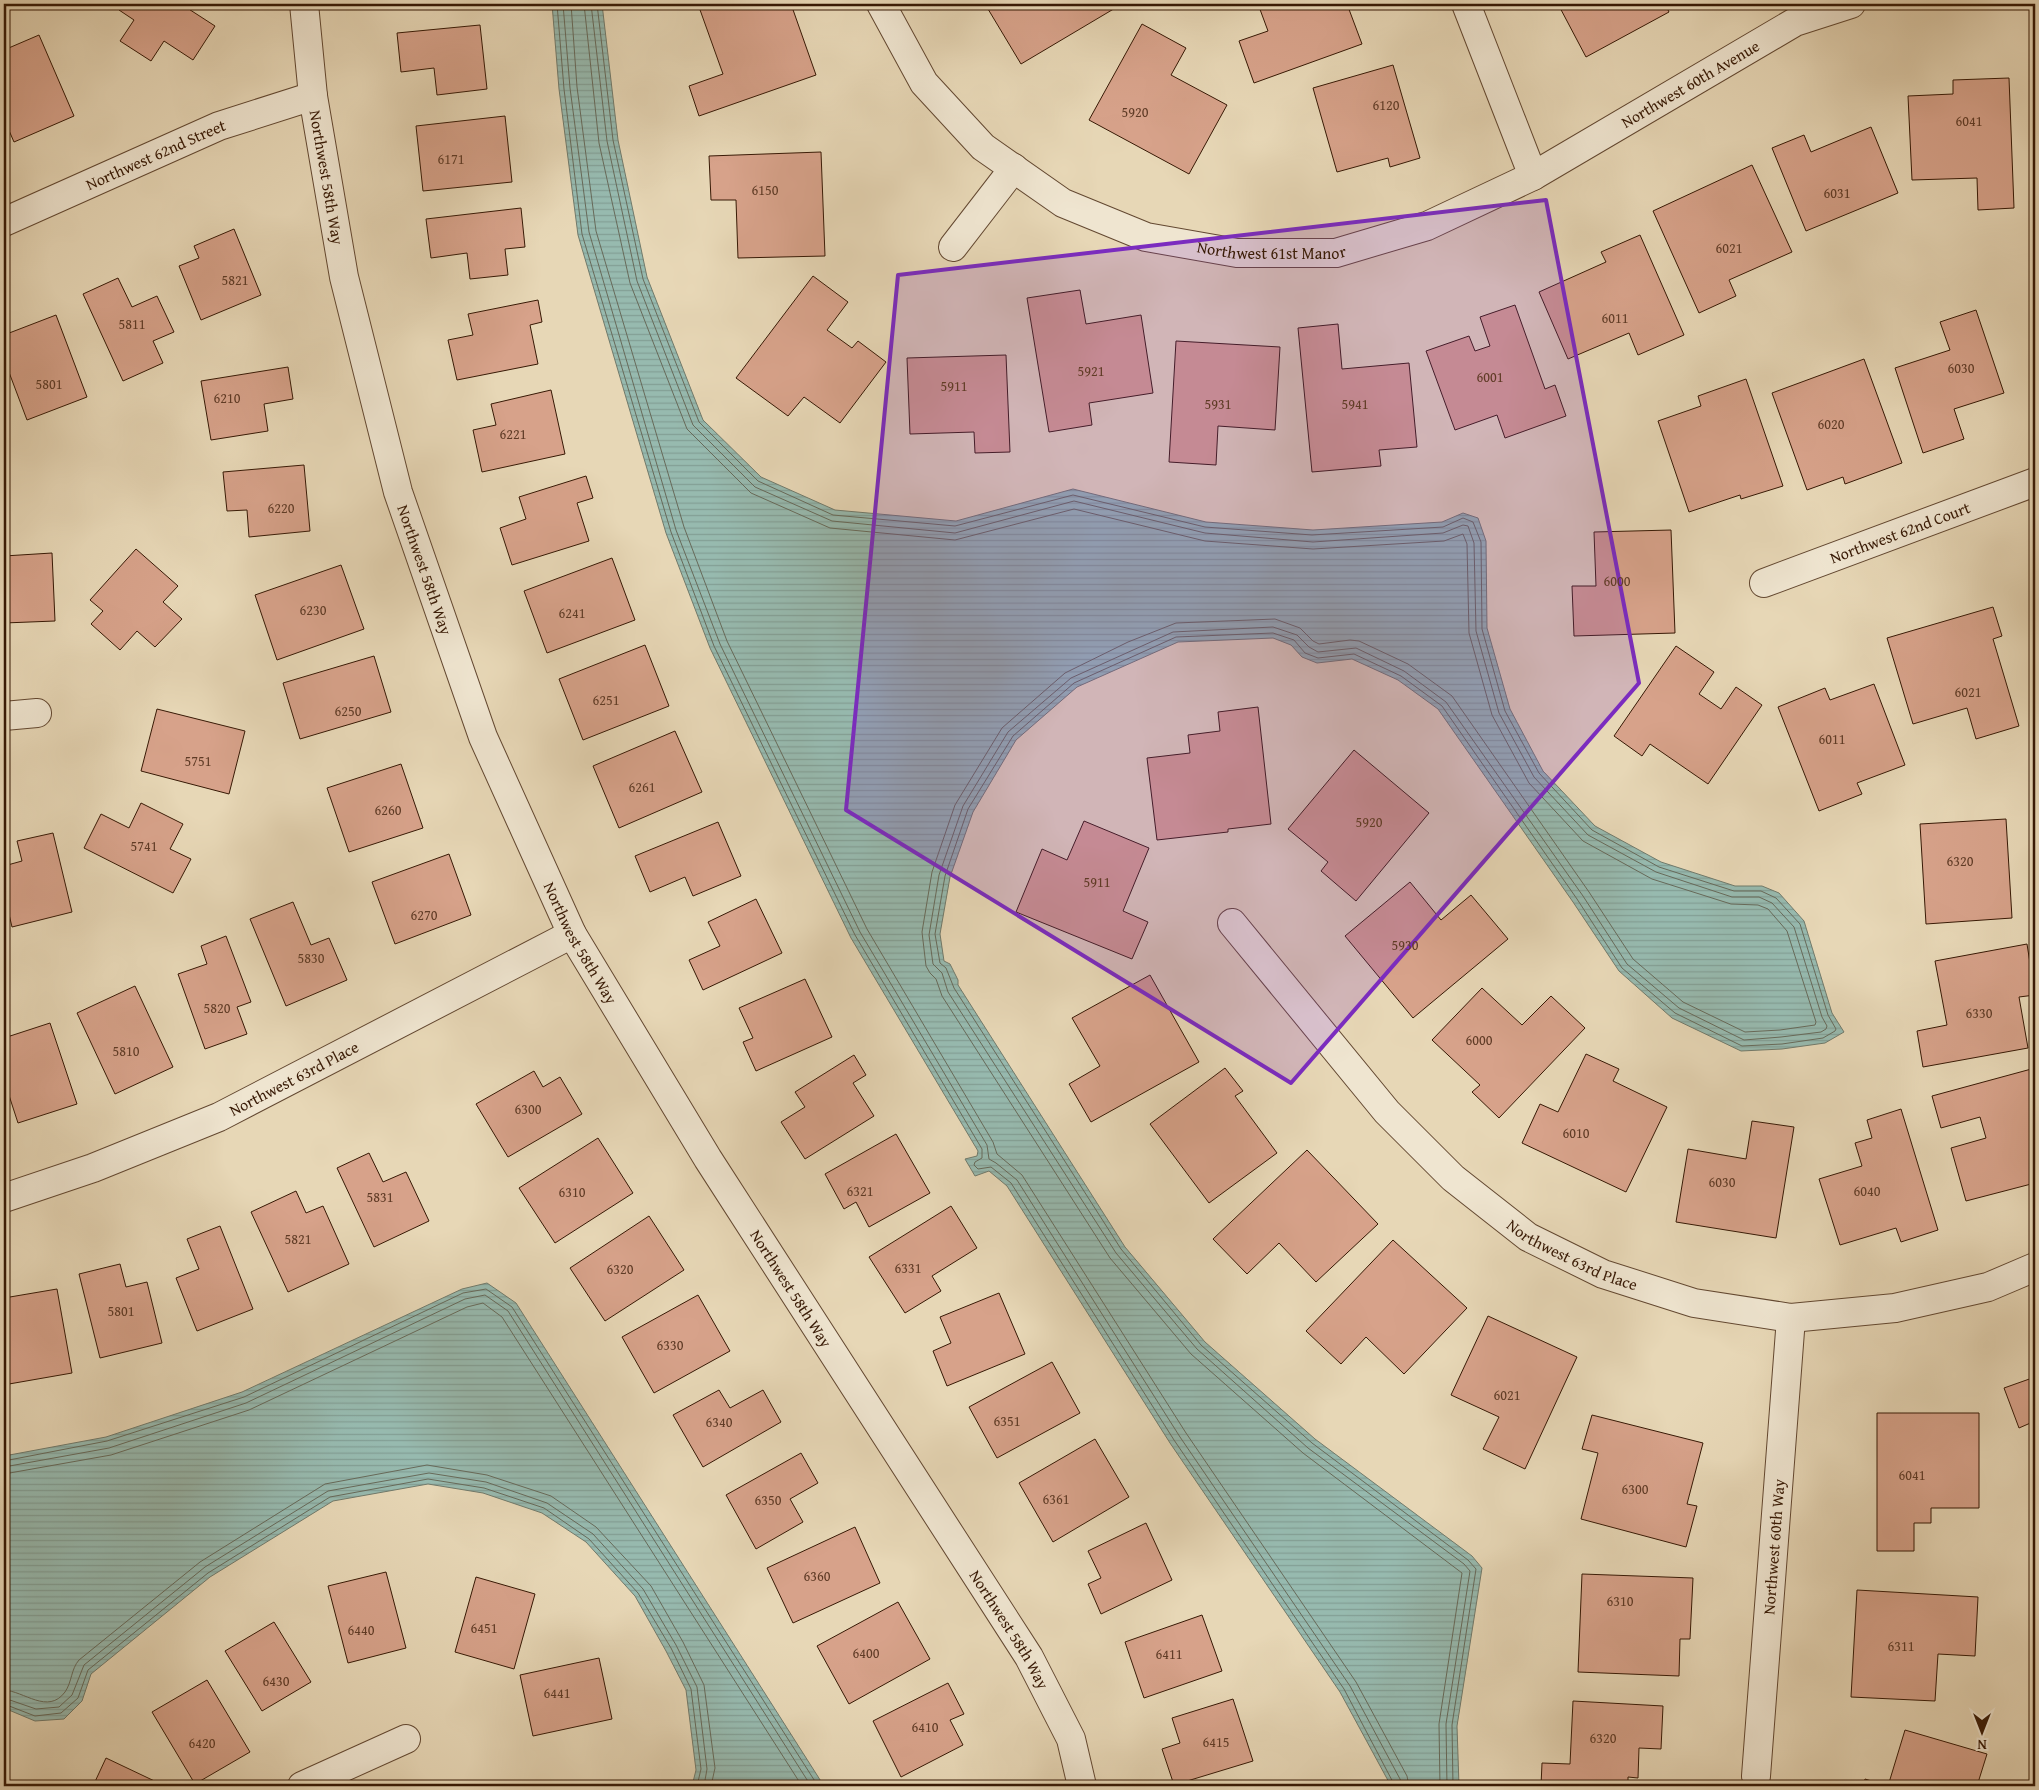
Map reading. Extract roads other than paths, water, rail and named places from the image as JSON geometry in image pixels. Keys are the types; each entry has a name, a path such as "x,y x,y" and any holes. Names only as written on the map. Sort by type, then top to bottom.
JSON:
{"street":[{"name":"Northwest 58th Way","path":"304,4 313,96 344,277 398,492 484,737 572,934 708,1159 1029,1657 1071,1739 1082,1786"},
{"name":"Northwest 61st Manor","path":"880,4 924,83 983,147 1063,202 1146,237 1237,253 1336,253 1427,226 1534,176"},
{"path":"1466,4 1534,176"},
{"name":"Northwest 60th Avenue","path":"1534,176 1796,22 1851,4"},
{"name":"Northwest 62nd Street","path":"4,222 219,126 313,96"},
{"path":"953,247 1014,168"},
{"name":"Northwest 62nd Court","path":"1764,583 2035,482"},
{"path":"4,716 37,713"},
{"name":"Northwest 63rd Place","path":"1232,923 1386,1112 1453,1178 1528,1237 1603,1274 1694,1303 1792,1318 1895,1308 1988,1287 2035,1267"},
{"name":"Northwest 63rd Place","path":"4,1198 93,1168 219,1117 572,934"},
{"name":"Northwest 60th Way","path":"1756,1776 1792,1318"},
{"path":"302,1786 406,1739"}],"water":[{"path":"552,4 602,4 618,140 647,277 703,420 761,477 835,510 956,521 1073,489 1206,522 1313,530 1442,522 1463,513 1478,518 1486,541 1487,628 1510,709 1543,771 1595,826 1661,862 1735,886 1762,886 1779,893 1804,921 1832,1013 1844,1032 1825,1043 1782,1049 1741,1051 1672,1018 1619,971 1438,709 1398,680 1352,659 1317,663 1302,657 1291,645 1273,638 1178,642 1077,687 1016,740 973,812 950,877 940,934 944,961 950,964 958,980 958,985 1125,1247 1205,1342 1315,1439 1472,1556 1482,1568 1457,1726 1459,1786 1391,1786 1340,1692 1170,1443 1007,1186 989,1171 975,1176 965,1159 977,1156 978,1151 851,938 710,648 666,533 578,235 559,89"},
{"path":"487,1283 516,1303 824,1786 692,1786 696,1770 686,1690 635,1596 586,1542 542,1513 483,1493 428,1484 333,1501 210,1577 91,1674 82,1701 64,1719 35,1721 4,1708 4,1456 106,1437 242,1392 462,1289"}]}
